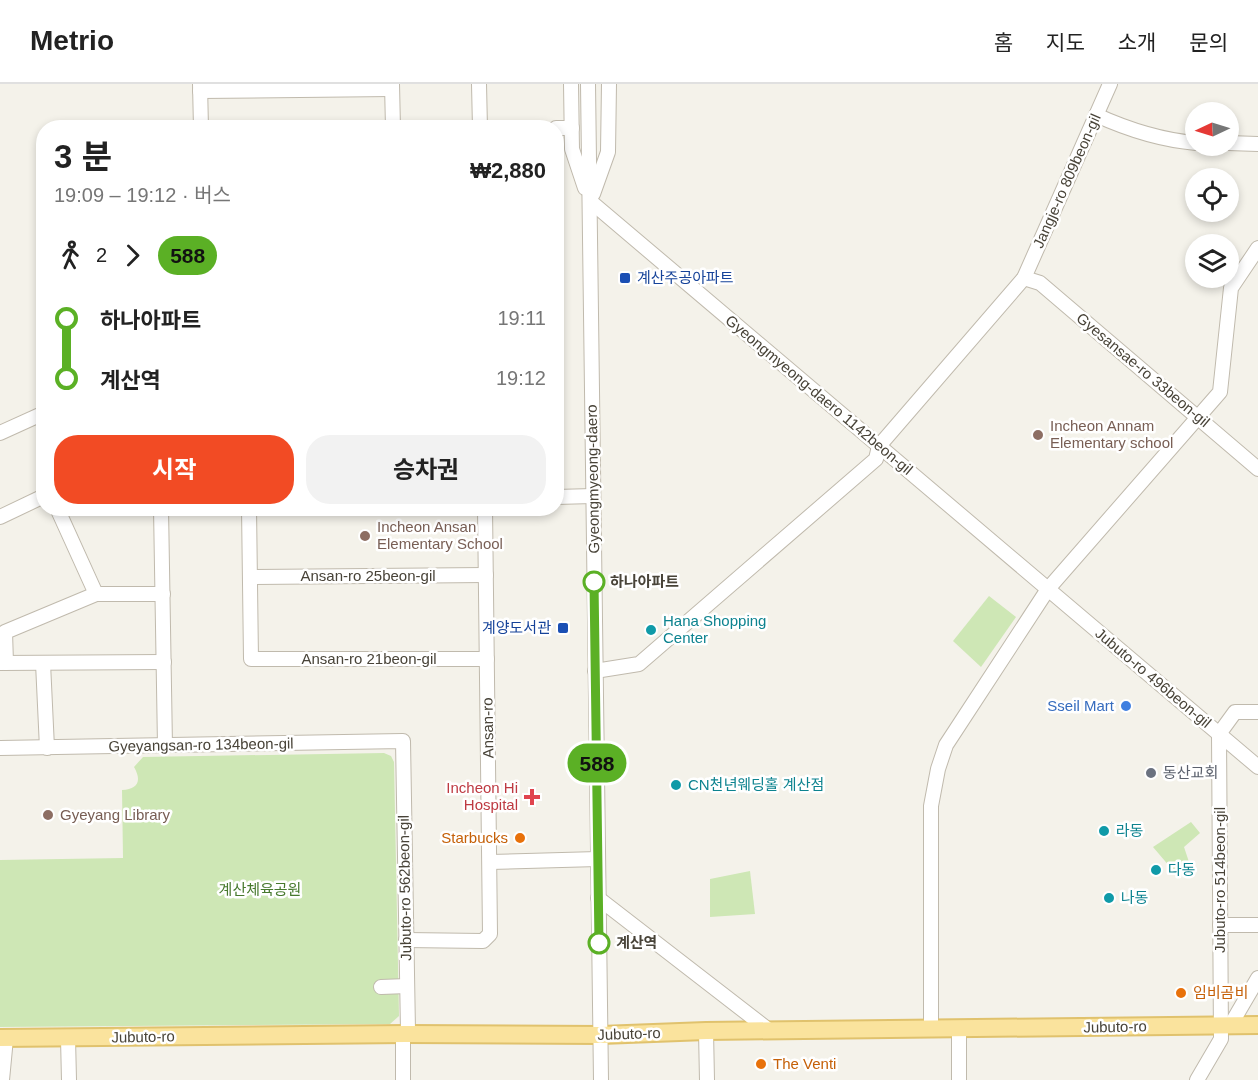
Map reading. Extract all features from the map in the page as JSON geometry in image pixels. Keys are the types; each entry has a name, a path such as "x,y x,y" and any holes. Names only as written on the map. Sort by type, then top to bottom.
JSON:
{"main road":[{"name":"Jubuto-ro","path":"3,1038 406,1034 601,1035 706,1031 1258,1025"}],"street":[{"path":"479,84 480,120"},
{"name":"Gyeongmyeong-daero","path":"571,84 572,149 590,201"},
{"name":"Gyeongmyeong-daero","path":"588,84 601,1080"},
{"name":"Gyeongmyeong-daero","path":"590,201 608,152 609,84"},
{"name":"Jangje-ro 809beon-gil","path":"595,671 639,664 876,459 879,446 1024,278 1110,84"},
{"path":"201,120 200,88 392,87 393,120"},
{"path":"1096,115 1144,135 1185,142"},
{"path":"564,128 572,128"},
{"path":"1239,143 1258,144"},
{"name":"Gyeongmyeong-daero 1142beon-gil","path":"590,201 1048,589"},
{"path":"931,1029 932,806 938,769 946,744 1048,589 1220,392 1231,288 1258,248"},
{"name":"Gyesansae-ro 33beon-gil","path":"1024,278 1040,283 1258,469"},
{"path":"0,433 36,417"},
{"path":"564,497 593,496"},
{"path":"0,517 36,500"},
{"path":"61,516 96,594"},
{"path":"161,516 165,746"},
{"path":"249,516 250,577"},
{"name":"Ansan-ro","path":"406,940 483,941 490,934 485,516"},
{"name":"Ansan-ro 25beon-gil","path":"250,577 486,575"},
{"name":"Ansan-ro 21beon-gil","path":"250,577 251,659 487,659"},
{"name":"Jubuto-ro 496beon-gil","path":"1048,589 1258,767"},
{"path":"163,594 96,594 5,632 3,663 164,662"},
{"path":"44,663 47,748"},
{"path":"1219,734 1235,712 1258,712"},
{"name":"Jubuto-ro 514beon-gil","path":"1219,734 1220,925 1225,1026"},
{"name":"Gyeyangsan-ro 134beon-gil","path":"0,748 403,741"},
{"name":"Jubuto-ro 562beon-gil","path":"403,741 408,1031 403,1039 403,1080"},
{"path":"490,862 598,859"},
{"path":"598,898 770,1031"},
{"path":"1220,925 1258,925"},
{"path":"1197,1080 1221,1039 1225,1026 1258,978"},
{"path":"381,987 407,986"},
{"path":"959,1029 959,1080"},
{"path":"706,1031 707,1080"},
{"path":"2,1080 3,1038"},
{"path":"68,1038 69,1080"}],"green space":[{"path":"989,596 1016,617 981,667 953,641"},
{"name":"계산체육공원","path":"384,753 391,756 394,762 399,1016 390,1024 0,1027 0,860 123,858 122,790 132,788 137,783 138,776 134,767 143,757"},
{"path":"1191,822 1200,833 1184,847 1190,865 1176,874 1153,847"},
{"path":"750,871 755,914 710,917 710,879"}],"bus line":[{"name":"588","path":"594,582 599,943"}],"place":[{"name":"계산주공아파트","path":"625,278"},
{"name":"Incheon Annam Elementary school","path":"1038,435"},
{"name":"Incheon Ansan Elementary School","path":"365,536"},
{"name":"하나아파트","path":"594,582"},
{"name":"계양도서관","path":"563,628"},
{"name":"Hana Shopping Center","path":"651,630"},
{"name":"Sseil Mart","path":"1126,706"},
{"name":"동산교회","path":"1151,773"},
{"name":"CN천년웨딩홀 계산점","path":"676,785"},
{"name":"Incheon Hi Hospital","path":"532,797"},
{"name":"Gyeyang Library","path":"48,815"},
{"name":"라동","path":"1104,831"},
{"name":"Starbucks","path":"520,838"},
{"name":"다동","path":"1156,870"},
{"name":"나동","path":"1109,898"},
{"name":"계산역","path":"599,943"},
{"name":"임비곰비","path":"1181,993"},
{"name":"The Venti","path":"761,1064"}]}
